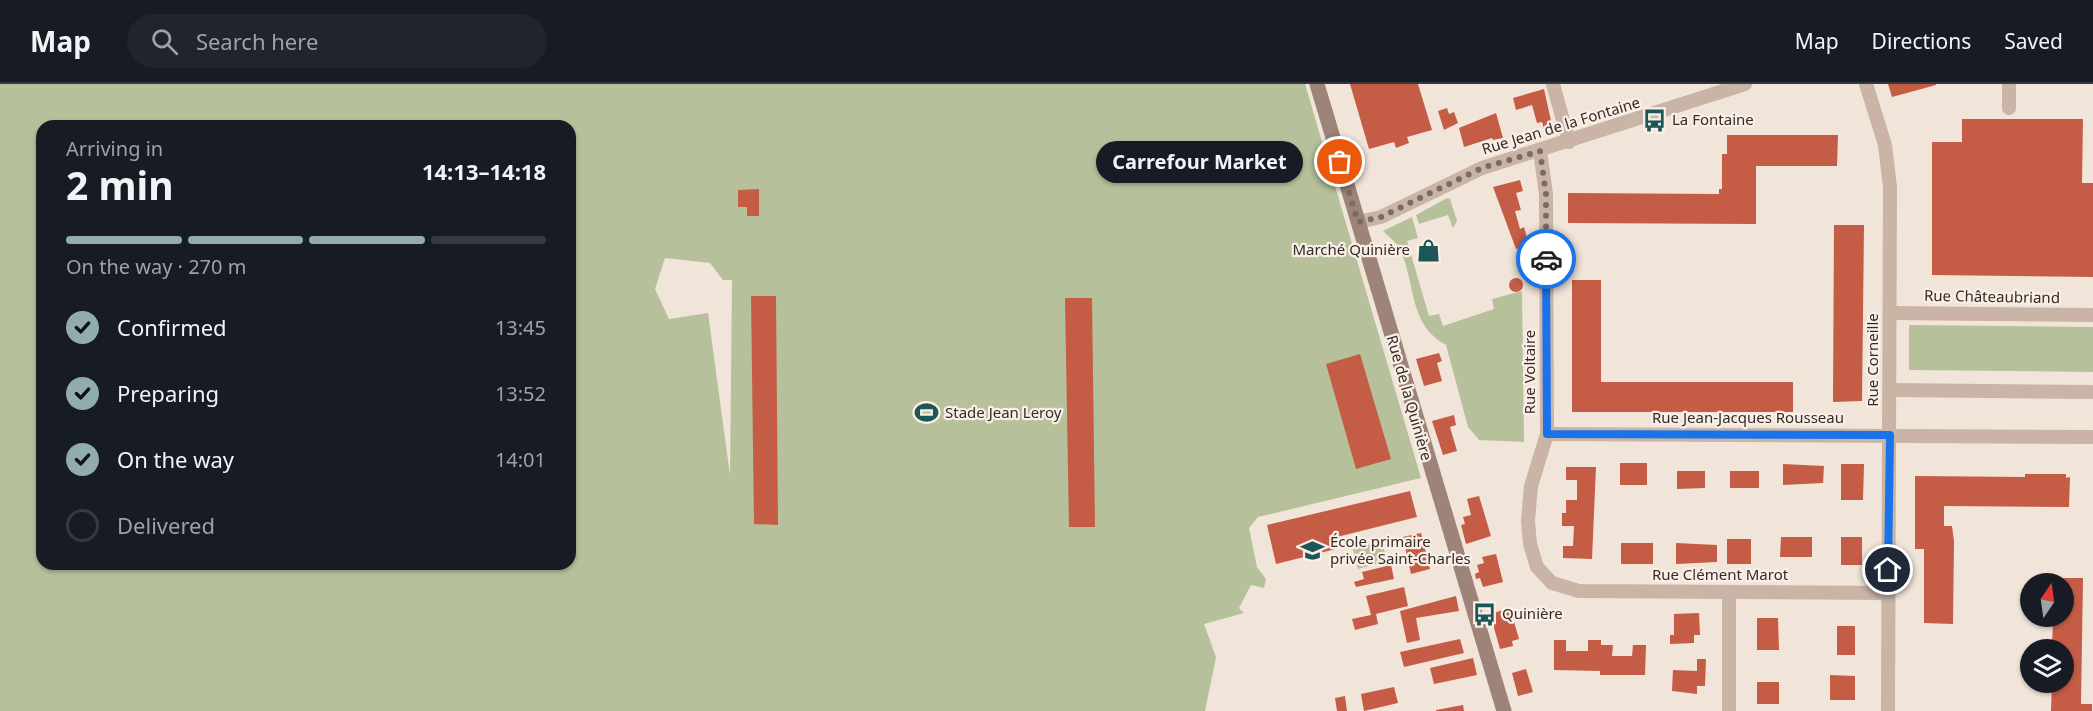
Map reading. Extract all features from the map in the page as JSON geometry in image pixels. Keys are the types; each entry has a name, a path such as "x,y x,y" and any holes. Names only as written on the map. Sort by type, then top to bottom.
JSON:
{"street":[{"name":"Rue de la Quinière","path":"1317,84 1503,711"},
{"path":"1553,84 1569,142"},
{"name":"Rue Jean de la Fontaine","path":"1358,222 1381,217 1482,168 1745,84"},
{"name":"Rue Corneille","path":"1866,84 1886,145 1889,164 1888,711"},
{"path":"2009,84 2009,108"},
{"name":"Rue Voltaire","path":"1540,151 1546,194 1547,434 1531,486 1528,521 1530,544 1537,567 1552,583"},
{"name":"Rue Châteaubriand","path":"1890,313 2093,315"},
{"path":"1890,390 2093,392"},
{"name":"Rue Jean-Jacques Rousseau","path":"1547,434 2093,437"},
{"name":"Rue Clément Marot","path":"1552,583 1579,591 1888,593"},
{"path":"1729,592 1729,711"}],"green space":[{"path":"0,84 1305,84 1421,478 1258,517 1249,528 1257,567 1266,579 1264,588 1251,585 1239,608 1244,613 1204,624 1216,657 1205,711 0,711","holes":["665,258 710,263 723,280 732,280 730,475 708,313 669,319 655,289"]},
{"path":"1447,198 1450,199 1457,221 1453,228 1448,215 1419,224 1416,215"},
{"path":"1412,217 1418,238 1407,241 1429,316 1439,314 1443,326 1494,309 1492,299 1522,291 1524,442 1479,440 1468,427 1446,345 1425,326 1415,302 1405,261 1394,241 1383,231"},
{"path":"1909,325 2093,327 2093,372 1909,370"},
{"path":"1382,541 1387,561 1358,569 1353,549"}],"building":[{"path":"1350,84 1418,84 1432,130 1407,137 1409,143 1396,148 1394,142 1369,149"},
{"path":"1888,84 1936,84 1936,85 1892,97"},
{"path":"1544,89 1553,130 1545,132 1542,122 1537,123 1532,105 1516,110 1513,98"},
{"path":"1447,108 1449,114 1454,112 1458,123 1444,130 1438,111"},
{"path":"1496,113 1503,138 1493,140 1492,138 1464,147 1459,128"},
{"path":"1962,119 2083,119 2082,183 2093,183 2093,277 1932,275 1932,142 1962,142"},
{"path":"1727,135 1838,135 1837,166 1756,166 1756,224 1568,223 1568,193 1719,194 1719,189 1722,189 1722,154 1727,154"},
{"path":"1520,180 1523,191 1516,193 1521,210 1515,211 1520,229 1524,227 1529,245 1516,249 1493,187"},
{"path":"759,189 759,216 747,216 747,207 738,207 738,190"},
{"path":"1834,225 1864,225 1862,401 1833,402"},
{"path":"1513,278 1519,278 1523,285 1519,292 1513,292 1509,288 1509,282"},
{"path":"1572,280 1601,280 1601,382 1793,382 1793,412 1572,412"},
{"path":"751,296 776,296 778,525 754,524"},
{"path":"1065,298 1092,298 1095,527 1069,527"},
{"path":"1439,353 1442,361 1437,363 1442,381 1424,386 1416,359"},
{"path":"1360,354 1391,459 1356,469 1326,364"},
{"path":"1454,415 1456,425 1450,427 1457,451 1443,455 1432,421"},
{"path":"1620,463 1647,463 1647,485 1620,485"},
{"path":"1783,464 1824,466 1823,483 1783,485"},
{"path":"1841,464 1864,464 1863,500 1841,500"},
{"path":"1566,467 1596,467 1592,559 1563,558 1563,546 1573,546 1574,526 1562,526 1562,513 1566,513 1566,500 1577,500 1577,480 1566,480"},
{"path":"1677,471 1705,471 1705,488 1677,489"},
{"path":"1730,471 1759,471 1759,488 1730,488"},
{"path":"2025,474 2066,474 2066,478 2070,477 2069,507 1944,506 1944,526 1952,526 1954,541 1953,624 1924,623 1924,549 1915,549 1915,476 2025,477"},
{"path":"1410,491 1417,517 1333,538 1336,549 1276,564 1267,525"},
{"path":"1479,496 1491,536 1466,544 1461,525 1465,524 1463,517 1471,515 1467,499"},
{"path":"1421,533 1430,569 1411,574 1403,537"},
{"path":"1781,537 1812,537 1812,557 1780,557"},
{"path":"1841,537 1862,537 1862,565 1841,565"},
{"path":"1727,539 1751,539 1751,564 1727,564"},
{"path":"1621,543 1653,543 1653,564 1621,564"},
{"path":"1676,543 1717,545 1717,562 1676,564"},
{"path":"1496,554 1503,582 1483,587 1480,578 1476,579 1475,574 1479,572 1477,565 1484,563 1482,557"},
{"path":"1391,565 1394,579 1356,587 1354,582 1364,579 1362,572"},
{"path":"2074,578 2083,578 2081,704 2092,704 2092,711 2051,711 2052,693 2074,693 2074,639 2052,639 2053,627 2074,627"},
{"path":"1404,587 1408,606 1376,614 1378,624 1355,630 1352,619 1371,615 1366,596"},
{"path":"1456,596 1459,611 1416,618 1420,640 1407,643 1400,611"},
{"path":"1510,608 1519,639 1512,641 1513,646 1500,649 1490,614"},
{"path":"1699,613 1700,635 1694,635 1694,643 1670,644 1670,635 1674,635 1674,614"},
{"path":"1757,618 1778,618 1779,650 1757,650"},
{"path":"1837,626 1855,626 1855,655 1837,655"},
{"path":"1460,639 1464,653 1404,667 1400,652"},
{"path":"1554,640 1566,640 1566,651 1588,651 1588,640 1601,640 1601,645 1613,645 1612,656 1632,656 1633,645 1646,645 1645,675 1600,675 1600,671 1554,670"},
{"path":"1473,658 1477,675 1434,684 1430,668"},
{"path":"1697,659 1706,659 1705,686 1697,686 1697,694 1672,691 1673,670 1697,671"},
{"path":"1526,669 1533,692 1518,696 1512,673"},
{"path":"1830,675 1855,676 1855,700 1830,700"},
{"path":"1757,682 1779,682 1779,704 1757,704"},
{"path":"1394,687 1398,703 1364,711 1361,694"},
{"path":"1345,696 1347,711 1337,711 1335,698"},
{"path":"1463,705 1464,711 1436,711 1436,710"}],"way so far":[{"path":"1340,162 1358,222 1381,217 1482,168 1540,151 1546,194 1546,259"}],"place":[{"name":"La Fontaine","path":"1654,120"},
{"name":"Carrefour Market","path":"1340,162"},
{"name":"Marché Quinière","path":"1428,250"},
{"name":"Stade Jean Leroy","path":"927,413"},
{"name":"École primaire privée Saint-Charles","path":"1312,551"},
{"name":"Quinière","path":"1484,614"}],"route":[{"path":"1546,259 1547,434 1890,435 1888,570"}]}
